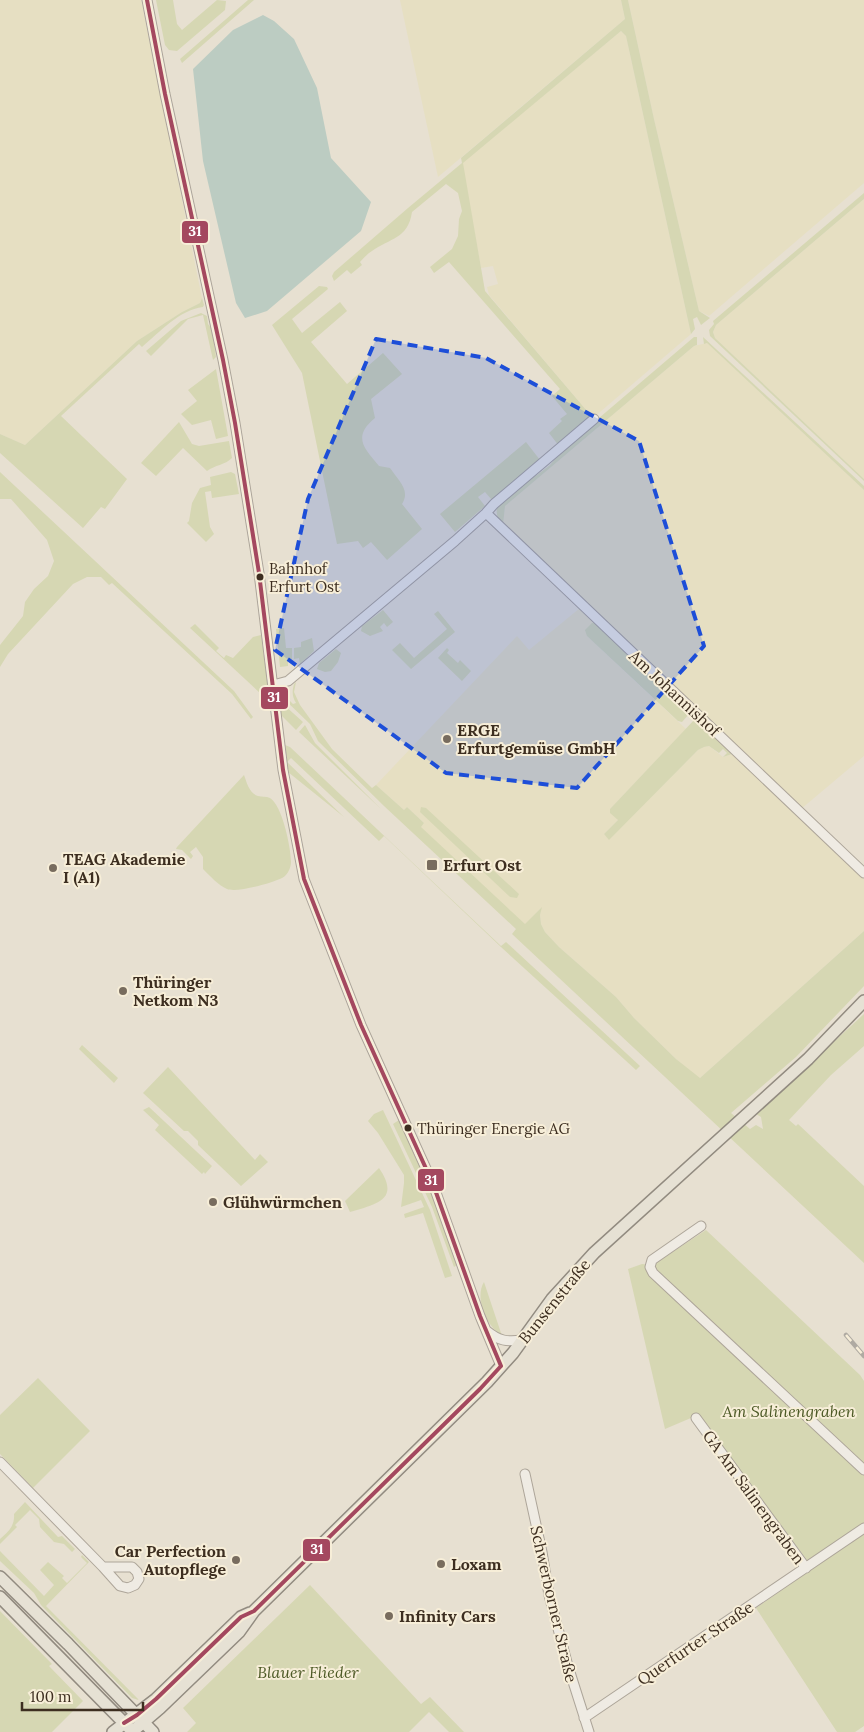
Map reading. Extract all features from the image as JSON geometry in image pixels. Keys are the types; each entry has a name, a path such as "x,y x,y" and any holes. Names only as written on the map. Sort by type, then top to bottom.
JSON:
{"main road":[{"name":"Bunsenstraße","path":"140,1719 239,1632 254,1611 480,1389 522,1340 561,1287 604,1243 808,1059 864,1001"},
{"path":"0,1576 153,1732"},
{"path":"0,1597 133,1732 140,1719"},
{"path":"113,1732 124,1722 140,1719"}],"street":[{"path":"148,0 235,423 259,572 283,770 304,879 360,1025 433,1184 486,1331 501,1366"},
{"path":"273,685 288,680 594,420"},
{"name":"Am Johannishof","path":"486,513 864,873"},
{"path":"701,1226 652,1260 650,1267 653,1273 864,1470"},
{"path":"486,1331 495,1338 505,1342 522,1340"},
{"name":"GA Am Salinengraben","path":"696,1418 806,1568 864,1528"},
{"path":"0,1462 103,1567"},
{"name":"Schwerborner Straße","path":"524,1474 542,1552 549,1595 568,1666 589,1732"},
{"name":"Querfurter Straße","path":"584,1718 806,1568"}],"highlighted area":[{"path":"376,339 486,358 639,441 704,646 577,788 446,773 275,650 308,499"}],"shaded area":[{"path":"0,0 141,0 202,298 200,303 182,312 137,341 25,445 0,434"},
{"path":"400,0 621,0 625,19 438,177"},
{"path":"628,0 864,0 864,183 709,316 699,311"},
{"path":"263,15 274,21 294,39 317,88 331,158 371,202 361,231 267,311 245,318 236,303 203,161 193,69 233,30"},
{"path":"621,31 626,36 691,334 593,418 489,295 487,287 498,284 493,266 481,268 462,163"},
{"path":"864,199 864,479 715,338 713,332 716,325"},
{"path":"707,343 864,490 864,756 801,809 503,525 505,506 694,346"},
{"path":"580,608 597,623 587,636 686,729 610,809 618,820 604,834 609,839 698,750 709,746 723,757 732,754 864,879 864,931 700,1078 695,1076 676,1059 634,1018 616,997 559,947 545,932 541,924 541,908 525,925 420,827 424,823 407,807 404,810 376,785 517,636 529,650"}],"green space":[{"path":"156,0 173,0 177,24 182,30 217,0 226,1 225,10 177,51 169,50 165,45"},
{"path":"248,0 254,0 182,63 180,59"},
{"path":"621,0 628,0 699,311 710,318 701,325 697,317 693,319 695,329 691,334 626,36 621,31 463,163 485,291 593,418 559,446 549,433 562,421 560,419 567,414 552,396 560,389 449,262 434,273 430,267 452,249 458,236 459,219 462,211 458,193 446,184 412,212 407,228 402,233 369,253 360,262 362,265 351,274 347,270 334,281 332,276 334,272 462,163 461,158 625,19"},
{"path":"864,193 864,199 716,325 713,332 715,338 864,481 710,336 709,330 714,324 713,321"},
{"path":"319,286 327,287 328,289 292,319 302,333 340,302 347,311 311,342 347,384 383,353 402,374 371,399 375,418 368,425 362,437 365,448 379,466 390,468 400,481 405,494 402,504 422,529 387,560 371,542 363,548 358,541 337,544 302,373 272,325"},
{"path":"202,298 203,307 186,312 142,347 139,344 61,416 127,479 105,509 101,507 83,528 0,453 0,434 25,445 137,341 182,312 200,303"},
{"path":"201,313 207,316 208,324 212,329 216,357 213,360 203,315 188,319 151,356 146,351 181,321"},
{"path":"694,337 697,337 697,345 505,506 503,525 499,521 497,506 527,479 537,475 550,465 565,447"},
{"path":"703,337 864,486 864,490 707,343 704,344"},
{"path":"216,369 228,436 216,439 211,420 192,425 181,414 197,401 188,390"},
{"path":"179,422 192,444 199,446 229,441 232,458 207,471 183,448 156,476 141,463"},
{"path":"526,442 540,460 492,500 485,492 478,497 485,506 455,532 440,514"},
{"path":"0,472 234,691 253,717 251,719 232,694 112,583 109,585 101,577 87,577 73,584 8,654 0,667 0,645 23,616 25,602 34,589 48,576 54,561 47,540 11,499 0,499"},
{"path":"231,472 235,474 239,494 212,498 211,491 205,492 210,527 214,534 206,542 187,523 192,503 200,488 211,485 210,477"},
{"path":"383,610 393,622 387,627 384,623 380,627 383,631 370,636 361,631 362,626"},
{"path":"438,611 455,632 411,669 392,650 400,643 414,658 447,629 434,614"},
{"path":"592,623 597,623 688,708 689,714 682,722 678,721 587,636 585,630"},
{"path":"195,624 219,648 216,651 224,658 226,655 233,658 253,637 261,635 271,707 261,694 190,628"},
{"path":"284,628 286,648 292,648 292,659 288,660 288,666 280,667 276,629"},
{"path":"312,638 314,651 300,664 299,658 294,659 294,648 301,647 301,642"},
{"path":"447,648 449,650 447,653 458,663 460,660 471,671 462,681 438,658"},
{"path":"336,649 341,653 338,662 331,671 325,672 317,669 319,663"},
{"path":"296,682 294,692 300,705 332,749 372,788 376,785 404,810 407,807 424,823 421,827 525,924 542,907 540,915 541,924 545,932 559,947 616,997 634,1018 676,1059 700,1078 864,931 864,986 796,1057 731,1113 750,1129 756,1125 763,1129 761,1117 756,1114 864,1014 864,1046 831,1075 789,1120 796,1126 798,1124 864,1186 864,1263 512,934 516,929 384,806 318,741 310,724 283,698 285,696 293,704 296,703 293,692"},
{"path":"279,703 283,704 303,722 296,730 280,714"},
{"path":"695,719 700,719 833,846 851,867 732,754 723,757 727,753 723,749 719,753 709,746 698,750 609,840 604,834 618,820 610,813 610,809"},
{"path":"305,725 315,743 381,809 299,732"},
{"path":"285,745 290,747 501,946 506,942 640,1066 636,1070 501,947 384,836 379,841 291,758 287,762 344,817 288,772"},
{"path":"244,775 252,793 270,798 278,809 288,837 291,864 287,873 282,878 254,887 232,890 220,885 203,869 203,857 196,847 190,852 193,856 191,859 182,850 176,849"},
{"path":"421,807 426,808 519,894 517,898 510,897 420,812"},
{"path":"82,1045 118,1078 114,1083 79,1049"},
{"path":"168,1067 255,1160 260,1154 268,1162 241,1186 198,1145 198,1141 188,1131 184,1131 143,1093"},
{"path":"149,1107 212,1166 205,1174 204,1172 202,1174 155,1130 159,1125 143,1110"},
{"path":"383,1110 430,1210 452,1276 445,1278 423,1213 405,1218 404,1214 424,1207 421,1200 401,1207 404,1175 378,1133 368,1121 374,1114"},
{"path":"399,1120 429,1187 457,1265 454,1267 432,1207 393,1124"},
{"path":"379,1168 385,1179 386,1194 376,1203 350,1212 345,1201"},
{"name":"Am Salinengraben","path":"706,1230 860,1375 864,1381 864,1726 855,1732 837,1732 756,1608 813,1568 698,1415 665,1429 628,1269 642,1264 653,1265"},
{"path":"484,1282 502,1336 491,1326 481,1304 480,1296"},
{"path":"38,1378 90,1431 33,1488 0,1454 0,1415"},
{"path":"25,1502 58,1537 62,1536 75,1549 72,1552 64,1544 54,1542 40,1527 39,1519 30,1510 0,1544 0,1539 12,1525 14,1514"},
{"path":"0,1551 44,1596 54,1585 40,1570 48,1562 64,1576 62,1578 67,1583 87,1563 81,1557 82,1555 89,1562 46,1606 139,1700 132,1698 41,1605 34,1593 0,1561"},
{"name":"Blauer Flieder","path":"310,1585 421,1704 430,1697 464,1732 449,1732 429,1712 409,1732 187,1732 196,1723 183,1708"},
{"path":"0,1611 52,1664 49,1666 83,1701 52,1732 0,1732"}],"railway":[{"path":"846,1335 864,1356"}],"transit line":[{"name":"31","path":"147,0 165,94 235,423 259,573 283,770 304,879 361,1025 433,1184 480,1316 501,1366"},
{"name":"31","path":"124,1723 156,1699 241,1617 254,1611 480,1389 501,1366"}],"place":[{"name":"Bahnhof Erfurt Ost","path":"260,577"},
{"name":"ERGE Erfurtgemüse GmbH","path":"447,739"},
{"name":"Erfurt Ost","path":"432,865"},
{"name":"TEAG Akademie I (A1)","path":"53,868"},
{"name":"Thüringer Netkom N3","path":"123,991"},
{"name":"Thüringer Energie AG","path":"408,1128"},
{"name":"Glühwürmchen","path":"213,1202"},
{"name":"Car Perfection Autopflege","path":"236,1560"},
{"name":"Loxam","path":"441,1564"},
{"name":"Infinity Cars","path":"389,1616"}]}
